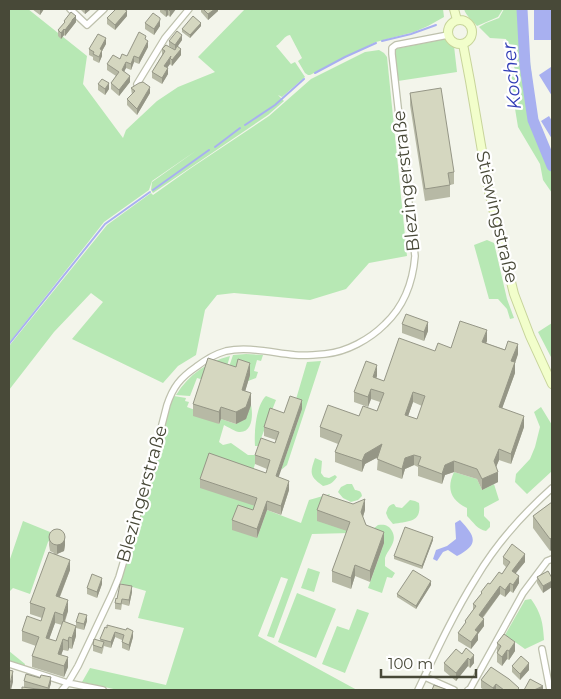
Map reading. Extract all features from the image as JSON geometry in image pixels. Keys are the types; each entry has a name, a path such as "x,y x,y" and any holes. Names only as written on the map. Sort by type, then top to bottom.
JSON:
{"main road":[{"name":"Stiewingstraße","path":"454,9 457,20 464,20 472,29 470,40 463,44 489,192 514,294 530,336 552,384"},
{"path":"457,20 449,26 448,35 456,44 463,44"}],"street":[{"path":"70,9 87,24 104,9"},
{"path":"137,84 165,38 189,9"},
{"name":"Blezingerstraße","path":"68,683 119,577 148,479 158,437 171,394 176,384 189,371 207,359 227,351 244,349 301,356 327,354 343,350 379,331 398,311 410,284 415,256 392,48 448,35"},
{"path":"418,690 462,600 477,576 509,533 534,504 552,488"},
{"path":"468,690 523,593 547,561 552,559"},
{"path":"542,649 550,690"},
{"path":"9,664 68,683 103,690"},
{"path":"425,677 454,690"},
{"path":"62,690 68,683"}],"green space":[{"path":"9,9 28,9 87,56 83,84 123,138 126,130 157,101 178,87 215,72 198,57 245,9 443,9 444,17 414,32 376,42 310,75 305,73 298,61 302,58 290,35 286,37 276,46 291,64 295,62 305,77 282,97 278,95 284,101 268,115 153,193 151,190 152,182 197,150 152,181 149,190 104,222 9,343"},
{"path":"464,9 503,9 498,17 477,26"},
{"path":"504,9 527,9 527,36 537,121 552,158 552,193 543,180 540,164 518,127 510,78 515,70 506,39 490,38 479,27 499,18"},
{"path":"445,39 454,46 457,72 398,81 395,49"},
{"path":"379,50 387,57 407,256 369,263 346,289 310,300 234,293 217,295 205,310 196,355 178,366 163,383 72,339 103,302 91,293 54,332 9,390 9,346 107,225 151,193 153,195 269,116 311,79 365,52"},
{"path":"487,240 494,243 507,299 514,318 510,319 507,309 498,299 489,299 474,245"},
{"path":"552,323 552,359 538,332"},
{"path":"233,355 263,355 261,361 257,360 254,371 258,372 256,378 248,381 228,370"},
{"path":"230,356 227,366 204,380 197,378 190,396 176,395 199,370 206,365"},
{"path":"321,361 287,465 281,470 302,409 294,406 307,362"},
{"path":"174,396 186,398 185,401 189,402 187,407 219,424 221,419 236,424 251,405 252,418 247,429 238,432 224,425 219,442 223,445 231,443 248,455 256,455 251,477 257,507 257,538 267,510 301,523 309,500 330,494 323,505 350,533 312,534 274,638 267,636 288,579 281,577 258,636 357,690 118,690 82,682 90,668 166,685 184,628 138,618 146,591 119,583 150,484 168,406"},
{"path":"266,396 276,400 258,446 255,446 255,427 258,412"},
{"path":"541,407 552,425 552,471 527,494 515,482 516,474 530,459 535,447 540,427 534,412"},
{"path":"315,458 322,461 321,473 324,477 329,478 335,475 337,477 334,481 323,486 315,480 312,474 312,467"},
{"path":"454,472 477,479 482,490 494,484 499,500 484,508 484,516 490,522 490,527 486,531 480,529 467,516 467,508 454,498 450,484"},
{"path":"352,484 355,490 361,492 362,496 358,500 351,502 343,498 338,492 341,487"},
{"path":"410,500 419,503 416,518 393,524 386,513 388,507 394,504 396,507 402,508"},
{"path":"23,521 55,534 48,542 30,594 13,588 9,592 9,562"},
{"path":"378,525 388,526 394,535 392,545 385,558 385,566 395,573 392,578 387,577 382,593 368,588 384,543 373,529"},
{"path":"308,568 320,572 314,592 301,588"},
{"path":"297,593 336,609 316,658 278,642"},
{"path":"531,599 541,618 544,640 525,649 505,635 525,600"},
{"path":"357,609 369,613 345,673 322,664 337,626 349,630"},
{"path":"9,651 25,664 24,669 9,667"}],"water":[{"path":"534,9 552,9 552,40 534,40"},
{"path":"551,67 552,69 552,96 539,75"},
{"path":"549,116 552,121 552,139 541,121"},
{"path":"460,520 472,535 472,544 457,556 448,550 443,552 437,561 433,559 436,550 447,546 456,539 455,523"}],"building":[{"path":"116,9 127,11 115,25 107,18"},
{"path":"203,9 215,9 208,14"},
{"path":"71,12 76,16 61,33 58,30"},
{"path":"153,13 160,18 154,29 145,23"},
{"path":"193,16 201,23 190,35 182,29"},
{"path":"177,31 182,35 175,45 169,41"},
{"path":"139,32 146,36 145,39 148,41 139,58 134,56 131,64 126,62 122,70 130,76 119,90 111,83 119,72 107,64 113,55 120,59 122,54 127,56"},
{"path":"98,34 106,38 100,49 102,50 99,57 89,49"},
{"path":"166,45 175,50 177,46 181,49 172,60 171,56 164,66 168,68 162,78 152,72 165,51 162,49"},
{"path":"102,79 109,83 105,89 98,84"},
{"path":"143,82 150,87 137,109 127,99 135,91 131,88"},
{"path":"441,88 454,172 448,173 450,185 425,189 410,93"},
{"path":"406,314 428,322 424,332 402,324"},
{"path":"460,321 487,330 482,342 505,350 508,341 518,344 511,361 515,362 499,407 524,416 511,454 499,449 494,461 498,472 482,479 477,469 454,461 445,465 442,474 418,465 421,457 414,455 405,458 402,469 377,459 382,444 365,454 362,461 335,452 342,435 320,427 328,405 359,416 363,406 377,411 384,393 371,389 368,397 354,392 366,361 377,365 373,377 384,381 399,338 435,351 438,343 451,348","holes":["413,392 425,396 417,419 405,415"]},
{"path":"208,358 236,367 238,359 250,363 242,390 251,393 246,407 236,412 221,407 219,412 193,404"},
{"path":"290,396 302,400 276,476 289,481 281,506 267,501 257,529 232,520 238,505 253,510 257,498 200,479 209,453 266,473 270,460 255,455 261,438 275,443 279,432 264,427 270,408 284,413"},
{"path":"323,494 353,504 365,499 361,512 366,525 384,532 370,571 355,565 351,578 332,571 350,522 317,510"},
{"path":"552,502 552,537 550,539 533,516"},
{"path":"405,527 433,537 422,566 394,556"},
{"path":"57,529 63,531 65,537 63,543 57,545 51,543 49,537 51,531"},
{"path":"512,544 525,554 512,571 519,576 513,585 510,583 505,590 500,586 479,615 484,619 475,630 478,632 471,642 458,633 476,606 473,604 481,592 499,572 502,574 510,562 503,557"},
{"path":"49,552 70,560 56,596 68,600 63,615 55,612 46,638 56,641 63,621 76,626 72,638 69,637 68,641 63,639 58,654 68,657 64,666 32,656 39,637 22,631 27,616 41,621 45,608 30,603"},
{"path":"413,570 431,581 416,606 397,594"},
{"path":"548,571 552,581 543,586 537,577"},
{"path":"92,574 102,578 97,592 87,588"},
{"path":"120,584 132,586 129,600 122,599 121,604 115,603"},
{"path":"79,613 87,615 84,624 76,622"},
{"path":"107,625 126,630 127,628 133,631 129,645 122,642 124,635 115,632 111,642 100,639"},
{"path":"504,634 515,642 502,657 497,653 501,646 497,643"},
{"path":"94,639 104,642 102,648 93,645"},
{"path":"466,648 474,655 470,660 468,658 456,673 444,663 456,649 462,654"},
{"path":"521,656 529,663 520,674 512,666"},
{"path":"491,667 519,688 517,690 504,690 496,684 493,688 481,680"},
{"path":"9,670 13,671 9,688"},
{"path":"26,674 40,678 41,675 51,677 48,688 24,681"},
{"path":"530,679 543,686 534,690 524,690"},
{"path":"434,685 448,690 432,690"},
{"path":"22,687 45,690 22,690"}],"waterway":[{"name":"Kocher","path":"522,9 525,65 533,120 552,166"},
{"path":"382,41 411,34 436,25"},
{"path":"315,73 376,43"},
{"path":"245,125 275,105 304,79"},
{"path":"215,147 240,128"},
{"path":"153,190 209,150"},
{"path":"9,344 105,224 150,192"}]}
